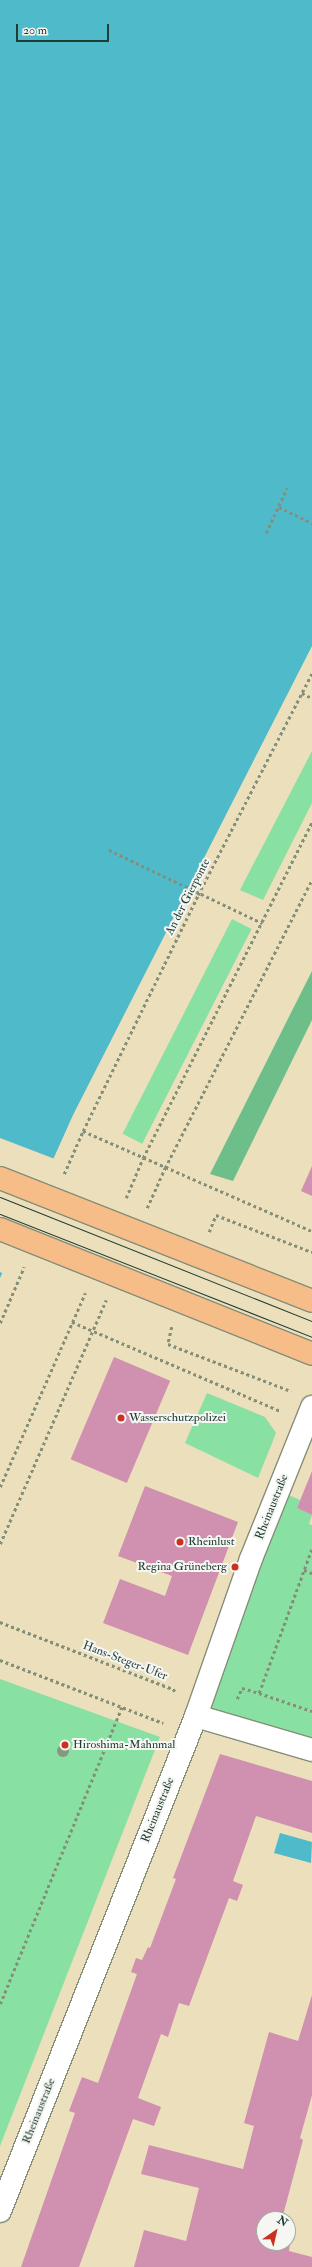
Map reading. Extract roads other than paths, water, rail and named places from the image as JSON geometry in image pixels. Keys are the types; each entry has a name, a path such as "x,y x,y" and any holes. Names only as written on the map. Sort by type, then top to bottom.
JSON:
{"main road":[{"path":"0,1178 312,1301"},
{"path":"0,1230 312,1354"}],"street":[{"name":"Rheinaustraße","path":"0,2211 196,1716 251,1559 309,1415"},
{"path":"196,1716 228,1724 312,1750"}],"water":[{"path":"0,0 312,0 312,646 73,1115 0,1278"},
{"path":"280,1833 312,1842 311,1863 274,1853"}],"tram line":[{"path":"0,1197 312,1321"},
{"path":"0,1214 312,1337"}],"place":[{"name":"Wasserschutzpolizei","path":"121,1418"},
{"name":"Rheinlust","path":"180,1542"},
{"name":"Regina Grüneberg","path":"235,1567"},
{"name":"Hiroshima-Mahnmal","path":"65,1745"}]}
